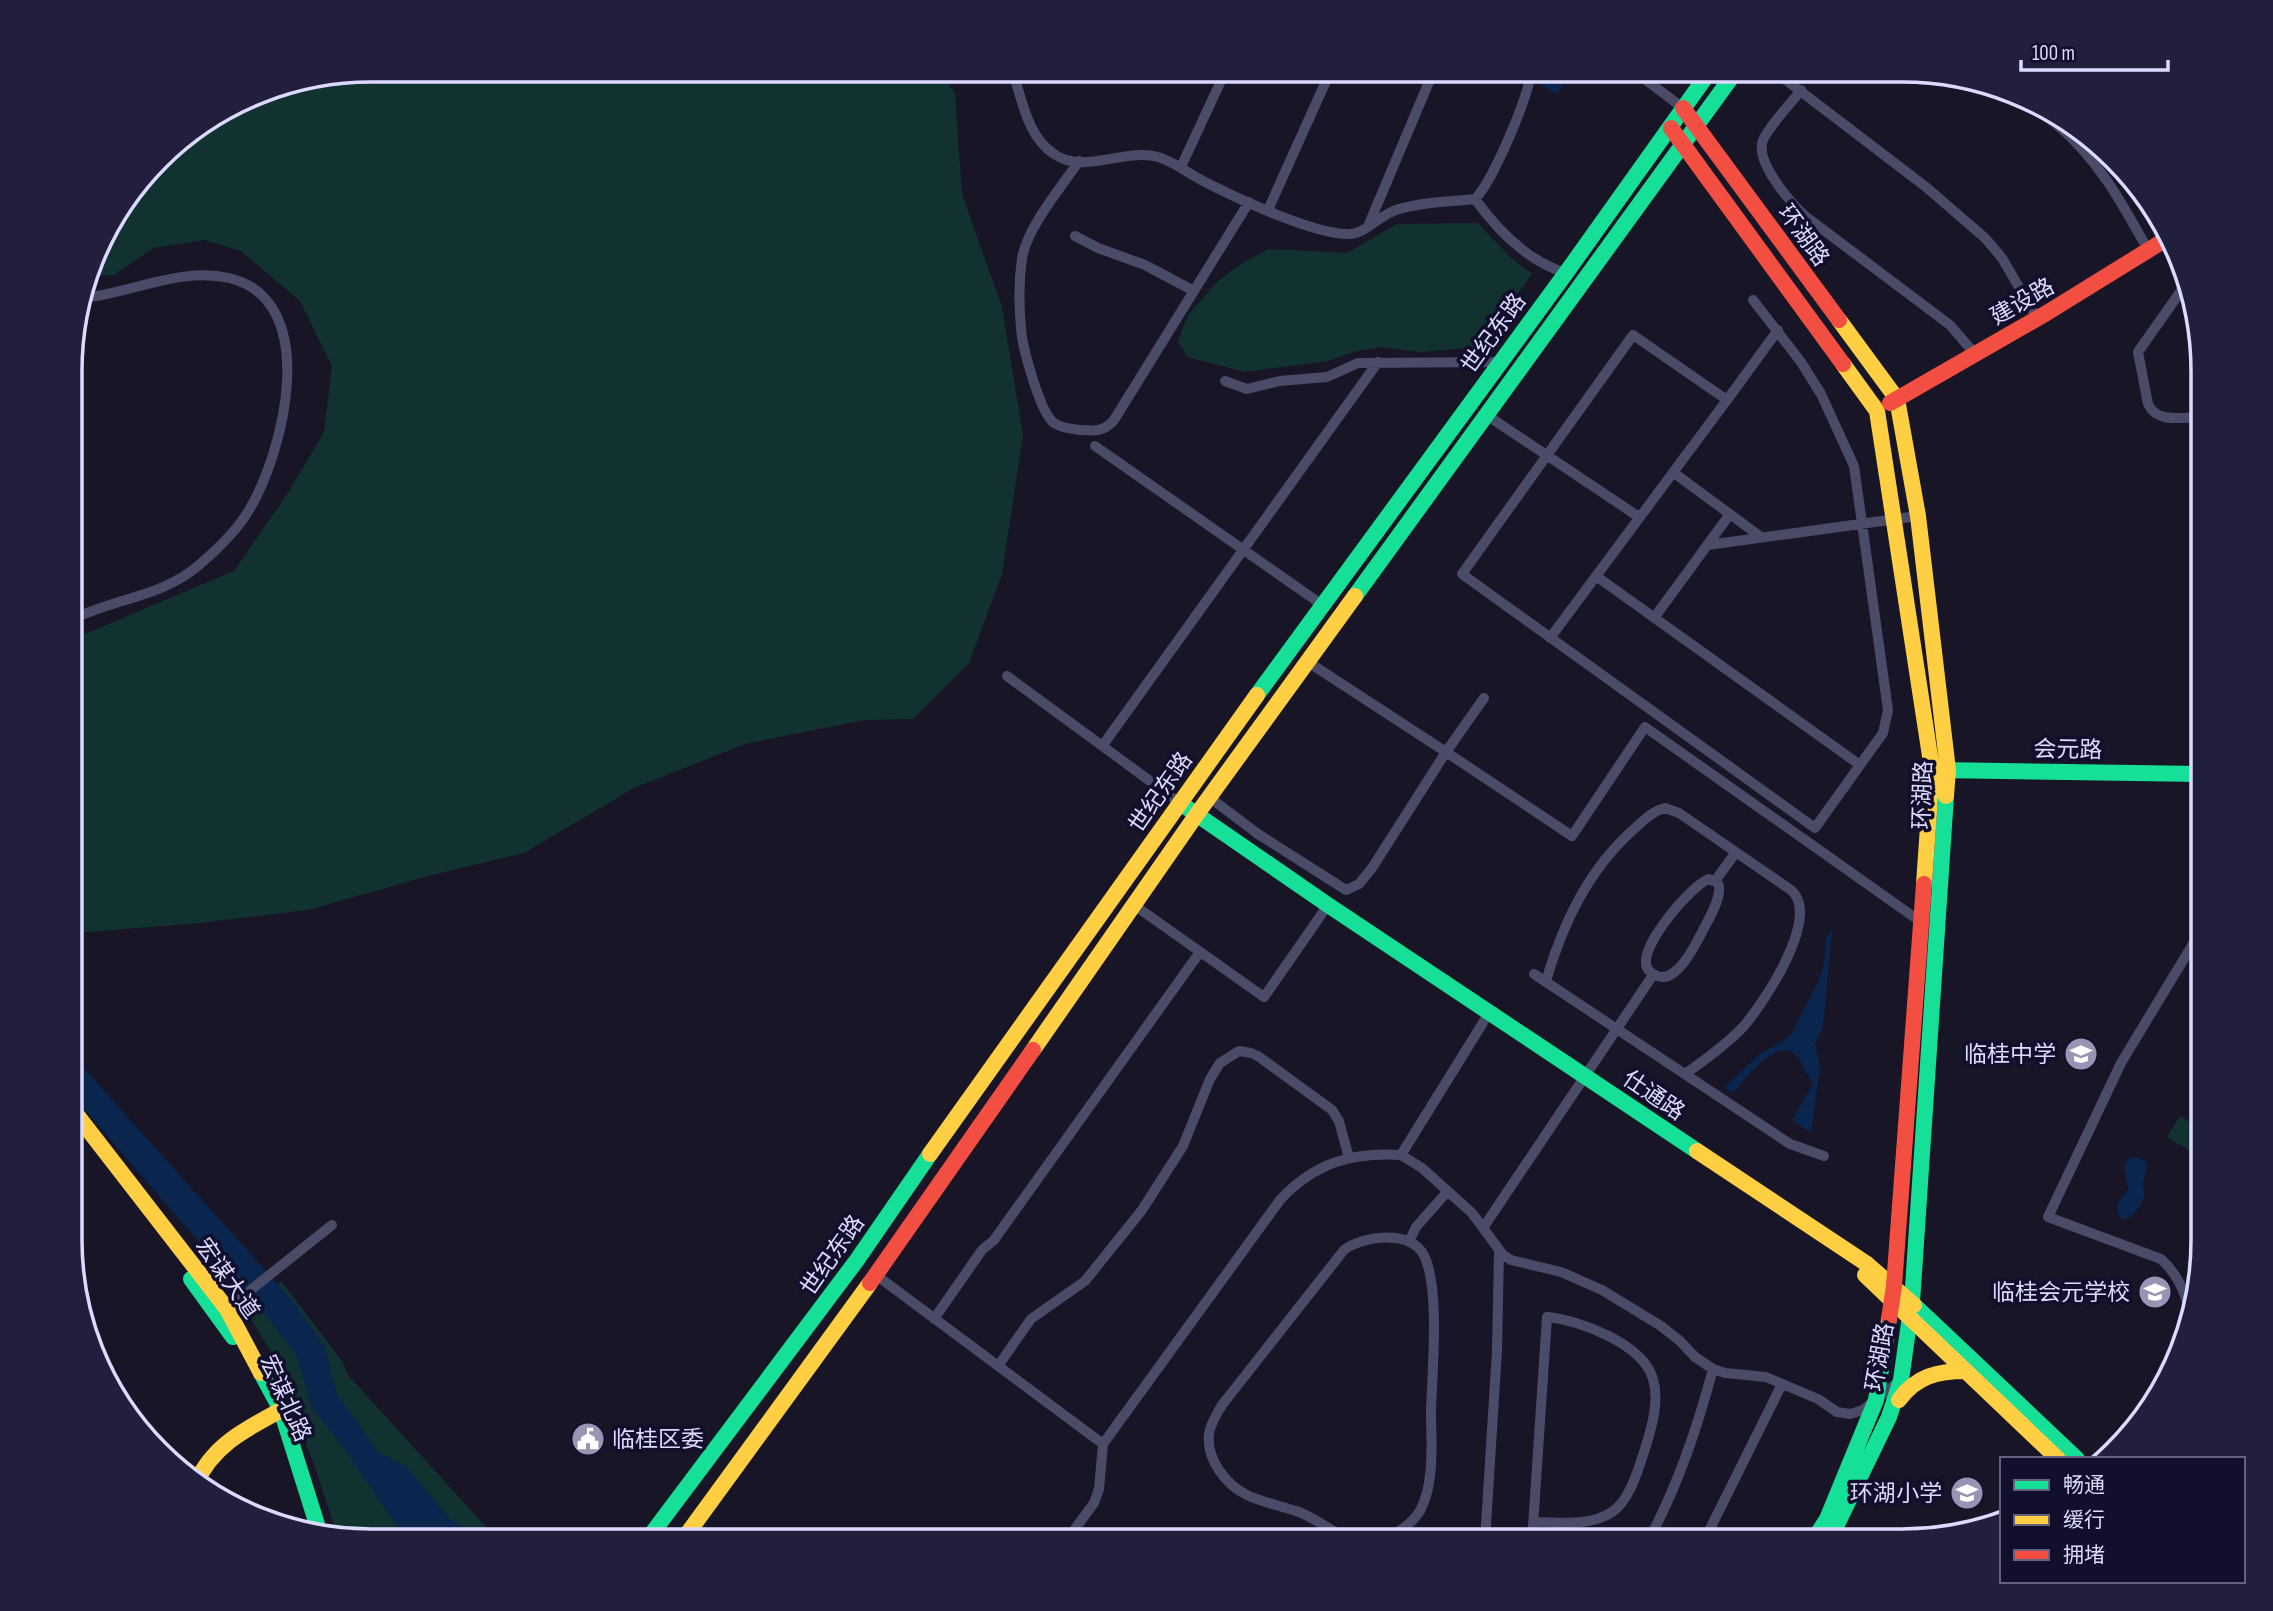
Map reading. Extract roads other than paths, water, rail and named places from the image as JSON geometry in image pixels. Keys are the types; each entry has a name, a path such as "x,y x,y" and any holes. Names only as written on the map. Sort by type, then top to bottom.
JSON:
{"main road":[{"name":"世纪东路","path":"656,1529 857,1260 1321,604 1566,273 1702,82"},
{"name":"世纪东路","path":"691,1529 876,1275 1209,797 1728,82"},
{"name":"环湖路","path":"1683,108 1897,399 1918,516 1940,770 1911,1309 1901,1380 1889,1417 1835,1529"},
{"name":"环湖路","path":"1671,128 1877,411 1940,770 1920,922 1893,1292 1876,1400 1821,1529"},
{"name":"建设路","path":"1877,411 2160,243"},
{"name":"会元路","path":"1940,770 2191,774"},
{"name":"仕通路","path":"1178,807 1487,1016 1867,1264 1911,1309 2075,1457"},
{"name":"宏谋大道","path":"82,1123 228,1309 277,1412 316,1523"},
{"name":"宏谋北路","path":"82,1137 232,1335 277,1412 309,1522"},
{"path":"857,1260 876,1275"},
{"name":"仕通路","path":"1911,1309 1966,1371 2056,1457"},
{"path":"1889,1417 1907,1386 1921,1377 1966,1371"},
{"path":"201,1473 208,1460 228,1440 277,1412"},
{"path":"699,1472 706,1486 717,1486 726,1482"}],"street":[{"path":"1016,82 1031,126 1040,142 1063,159 1079,161 1138,155 1160,158 1224,192 1304,224 1344,234 1353,234 1396,210 1475,199 1505,146 1528,82"},
{"path":"1181,167 1220,82"},
{"path":"1268,210 1326,82"},
{"path":"1369,224 1429,82"},
{"path":"1649,82 1683,108"},
{"path":"1790,82 1926,187 1985,238 2001,258 2037,318"},
{"path":"1801,90 1763,139 1762,153 1778,185 1789,201 1805,216 1950,325 1975,354"},
{"path":"2068,135 2103,173 2148,250"},
{"path":"1079,161 1034,227 1022,258 1021,327 1036,388 1052,422 1079,430 1099,430 1110,425 1249,202"},
{"path":"1475,199 1491,221 1511,241 1549,268 1566,273"},
{"path":"1075,236 1098,248 1145,265 1194,291"},
{"path":"82,615 180,579 196,568 233,532 249,511 270,470 288,384 285,344 279,321 267,301 244,284 218,276 189,275 92,297"},
{"path":"2180,293 2138,352 2148,404 2152,411 2167,418 2191,417"},
{"path":"1727,400 1633,335 1462,574 1815,828 1883,733 1888,710 1854,466 1839,429 1801,362 1754,300"},
{"path":"1549,638 1778,330"},
{"path":"1104,745 1378,362"},
{"path":"1225,382 1247,389 1280,380 1327,377 1358,363 1500,362"},
{"path":"1485,414 1639,517"},
{"path":"1095,446 1321,604"},
{"path":"1674,473 1761,537"},
{"path":"1654,618 1730,514"},
{"path":"1708,545 1918,516"},
{"path":"1596,576 1860,765"},
{"path":"1308,662 1572,836 1645,727 1920,922"},
{"path":"1007,676 1104,745 1178,807"},
{"path":"1209,797 1258,834 1346,890 1359,884 1372,868 1484,698"},
{"path":"1546,981 1566,923 1590,880 1618,844 1648,817 1662,809 1679,813 1797,895 1801,906 1798,928 1773,984 1751,1017 1735,1035 1685,1074"},
{"path":"1715,881 1736,852"},
{"path":"1703,881 1715,881 1720,886 1720,892 1693,948 1673,973 1662,978 1653,975 1647,968 1646,956 1662,927 1703,881"},
{"path":"1134,905 1264,997 1326,908"},
{"path":"2185,1297 2171,1268 2161,1259 2048,1217 2121,1063 2191,947"},
{"path":"934,1319 982,1250 994,1240 1200,952"},
{"path":"1534,974 1790,1144 1824,1156"},
{"path":"1483,1228 1653,975"},
{"path":"1401,1155 1487,1016"},
{"path":"998,1366 1031,1319 1085,1281 1142,1210 1183,1146 1216,1069 1232,1054 1244,1052 1258,1056 1332,1110 1339,1121 1349,1158"},
{"path":"1075,1529 1094,1503 1099,1489 1103,1444 1280,1200 1319,1168 1349,1158 1401,1155 1422,1168 1472,1213 1499,1251 1511,1260 1561,1272 1602,1290 1661,1326 1695,1357 1713,1369 1725,1373 1766,1377 1818,1399 1837,1412 1850,1414 1863,1410 1901,1380"},
{"path":"1409,1242 1416,1227 1447,1192"},
{"path":"228,1309 332,1225"},
{"path":"1328,1529 1298,1512 1269,1504 1234,1487 1222,1475 1214,1460 1209,1433 1222,1405 1344,1250 1364,1239 1385,1238 1409,1242 1419,1249 1426,1262 1433,1304 1430,1475 1419,1512 1401,1529"},
{"path":"1486,1529 1497,1351 1499,1251"},
{"path":"876,1275 1103,1444"},
{"path":"1533,1529 1547,1317 1567,1319 1589,1325 1608,1336 1647,1366 1653,1378 1653,1422 1640,1465 1620,1505 1595,1520 1534,1522"},
{"path":"1655,1529 1685,1461 1713,1369"},
{"path":"1710,1529 1782,1384"}],"water":[{"path":"1540,82 1566,82 1556,94"},
{"path":"1832,928 1823,1028 1815,1043 1820,1067 1811,1133 1792,1120 1813,1084 1797,1057 1789,1051 1779,1051 1769,1056 1733,1093 1725,1087 1760,1054 1791,1034 1819,980 1824,964 1826,938"},
{"path":"82,1066 292,1300 325,1348 337,1394 378,1452 407,1467 449,1518 466,1529 399,1529 343,1447 312,1408 296,1354 231,1271 198,1241 82,1106"},
{"path":"2129,1158 2146,1161 2143,1199 2133,1214 2122,1220 2117,1207 2128,1190 2124,1166"}],"place":[{"name":"临桂中学","path":"2081,1054"},
{"name":"临桂会元学校","path":"2155,1292"},
{"name":"临桂区委","path":"588,1439"},
{"name":"环湖小学","path":"1967,1493"}]}
